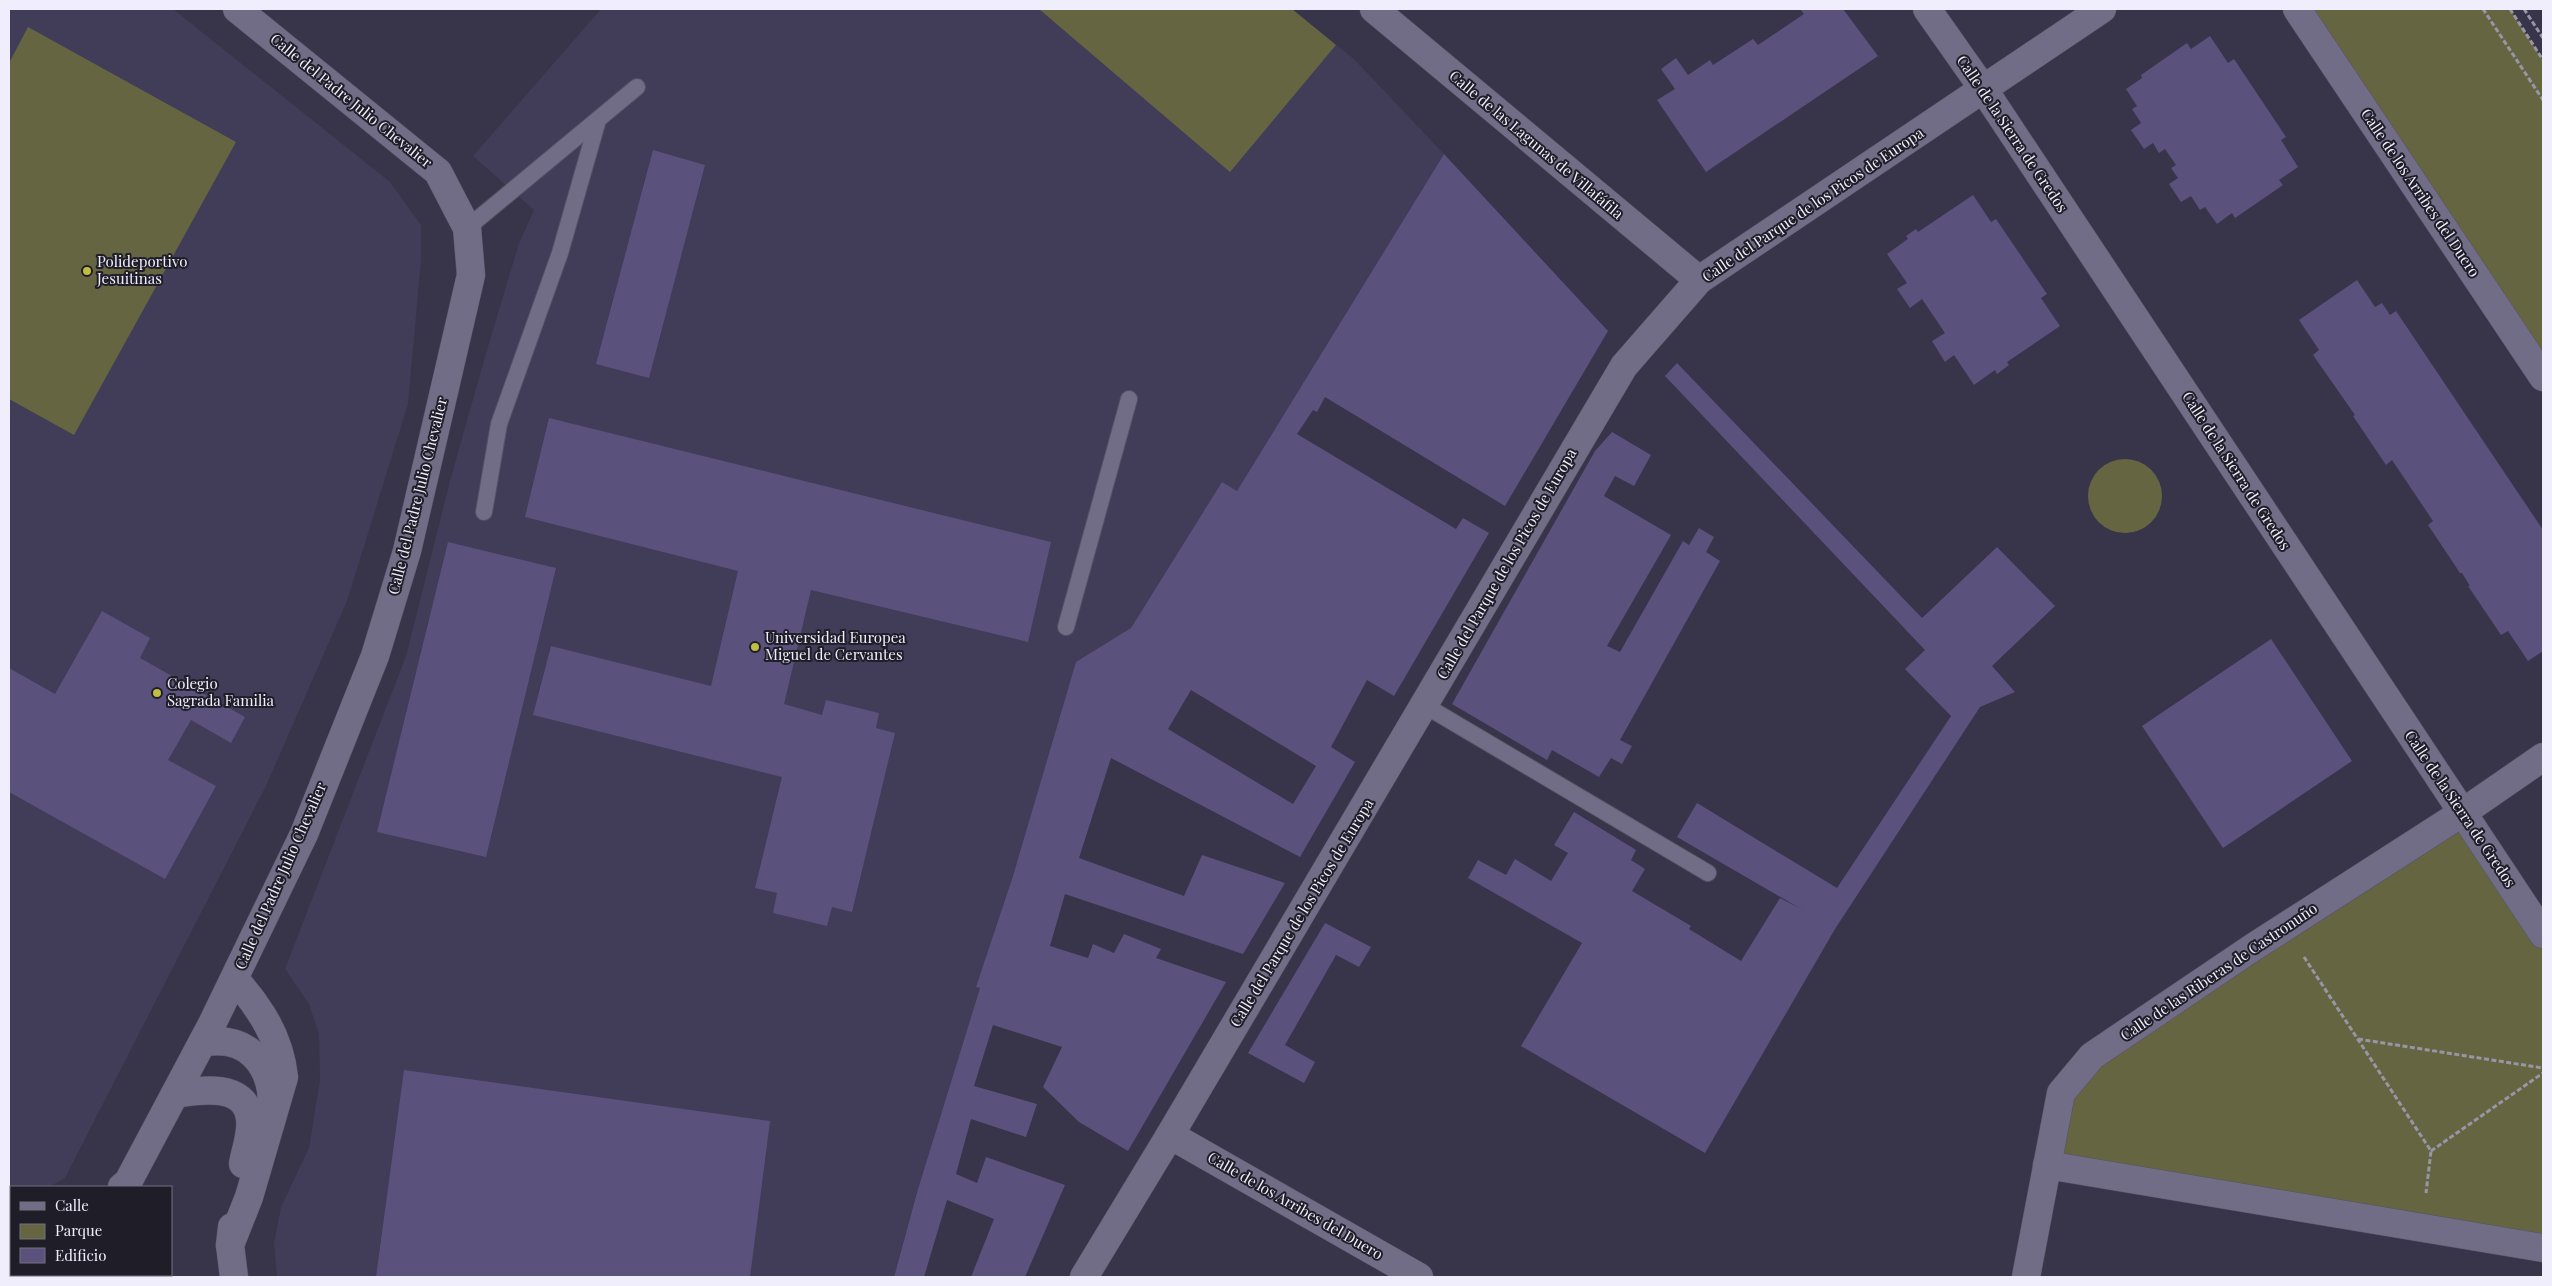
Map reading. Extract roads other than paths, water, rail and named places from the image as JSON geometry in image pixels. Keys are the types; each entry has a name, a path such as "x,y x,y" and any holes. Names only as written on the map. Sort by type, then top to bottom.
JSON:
{"street":[{"name":"Calle del Padre Julio Chevalier","path":"126,1186 235,978 304,834 375,656 404,561 471,275 467,228 438,172 237,9"},
{"name":"Calle de las Lagunas de Villafáfila","path":"1374,9 1699,280"},
{"name":"Calle de la Sierra de Gredos","path":"1927,9 1984,90 2543,934"},
{"name":"Calle del Parque de los Picos de Europa","path":"1084,1277 1170,1135 1624,366 1699,280 2102,9"},
{"name":"Calle de los Arribes del Duero","path":"2297,9 2543,376"},
{"name":"Calle de las Riberas de Castronuño","path":"2026,1277 2061,1093 2092,1056 2285,927 2462,813 2543,757"},
{"path":"230,1245 249,1197 284,1077 282,1058 277,1041 256,1004 235,978"},
{"path":"202,1043 218,1040 235,1042 251,1052 268,1074 272,1091 272,1119"},
{"path":"175,1094 218,1090 236,1097 247,1109 250,1119 249,1131 230,1245 234,1277"},
{"name":"Calle de los Arribes del Duero","path":"1170,1135 1419,1277"},
{"path":"2047,1165 2543,1248"}],"lane":[{"path":"467,228 636,87"},
{"path":"484,512 499,424 560,253 598,120"},
{"path":"1066,626 1129,399"},
{"path":"1424,705 1708,873"}],"place":[{"name":"Polideportivo Jesuitinas","path":"87,271"},
{"name":"Universidad Europea Miguel de Cervantes","path":"755,647"},
{"name":"Colegio Sagrada Familia","path":"157,693"}]}
